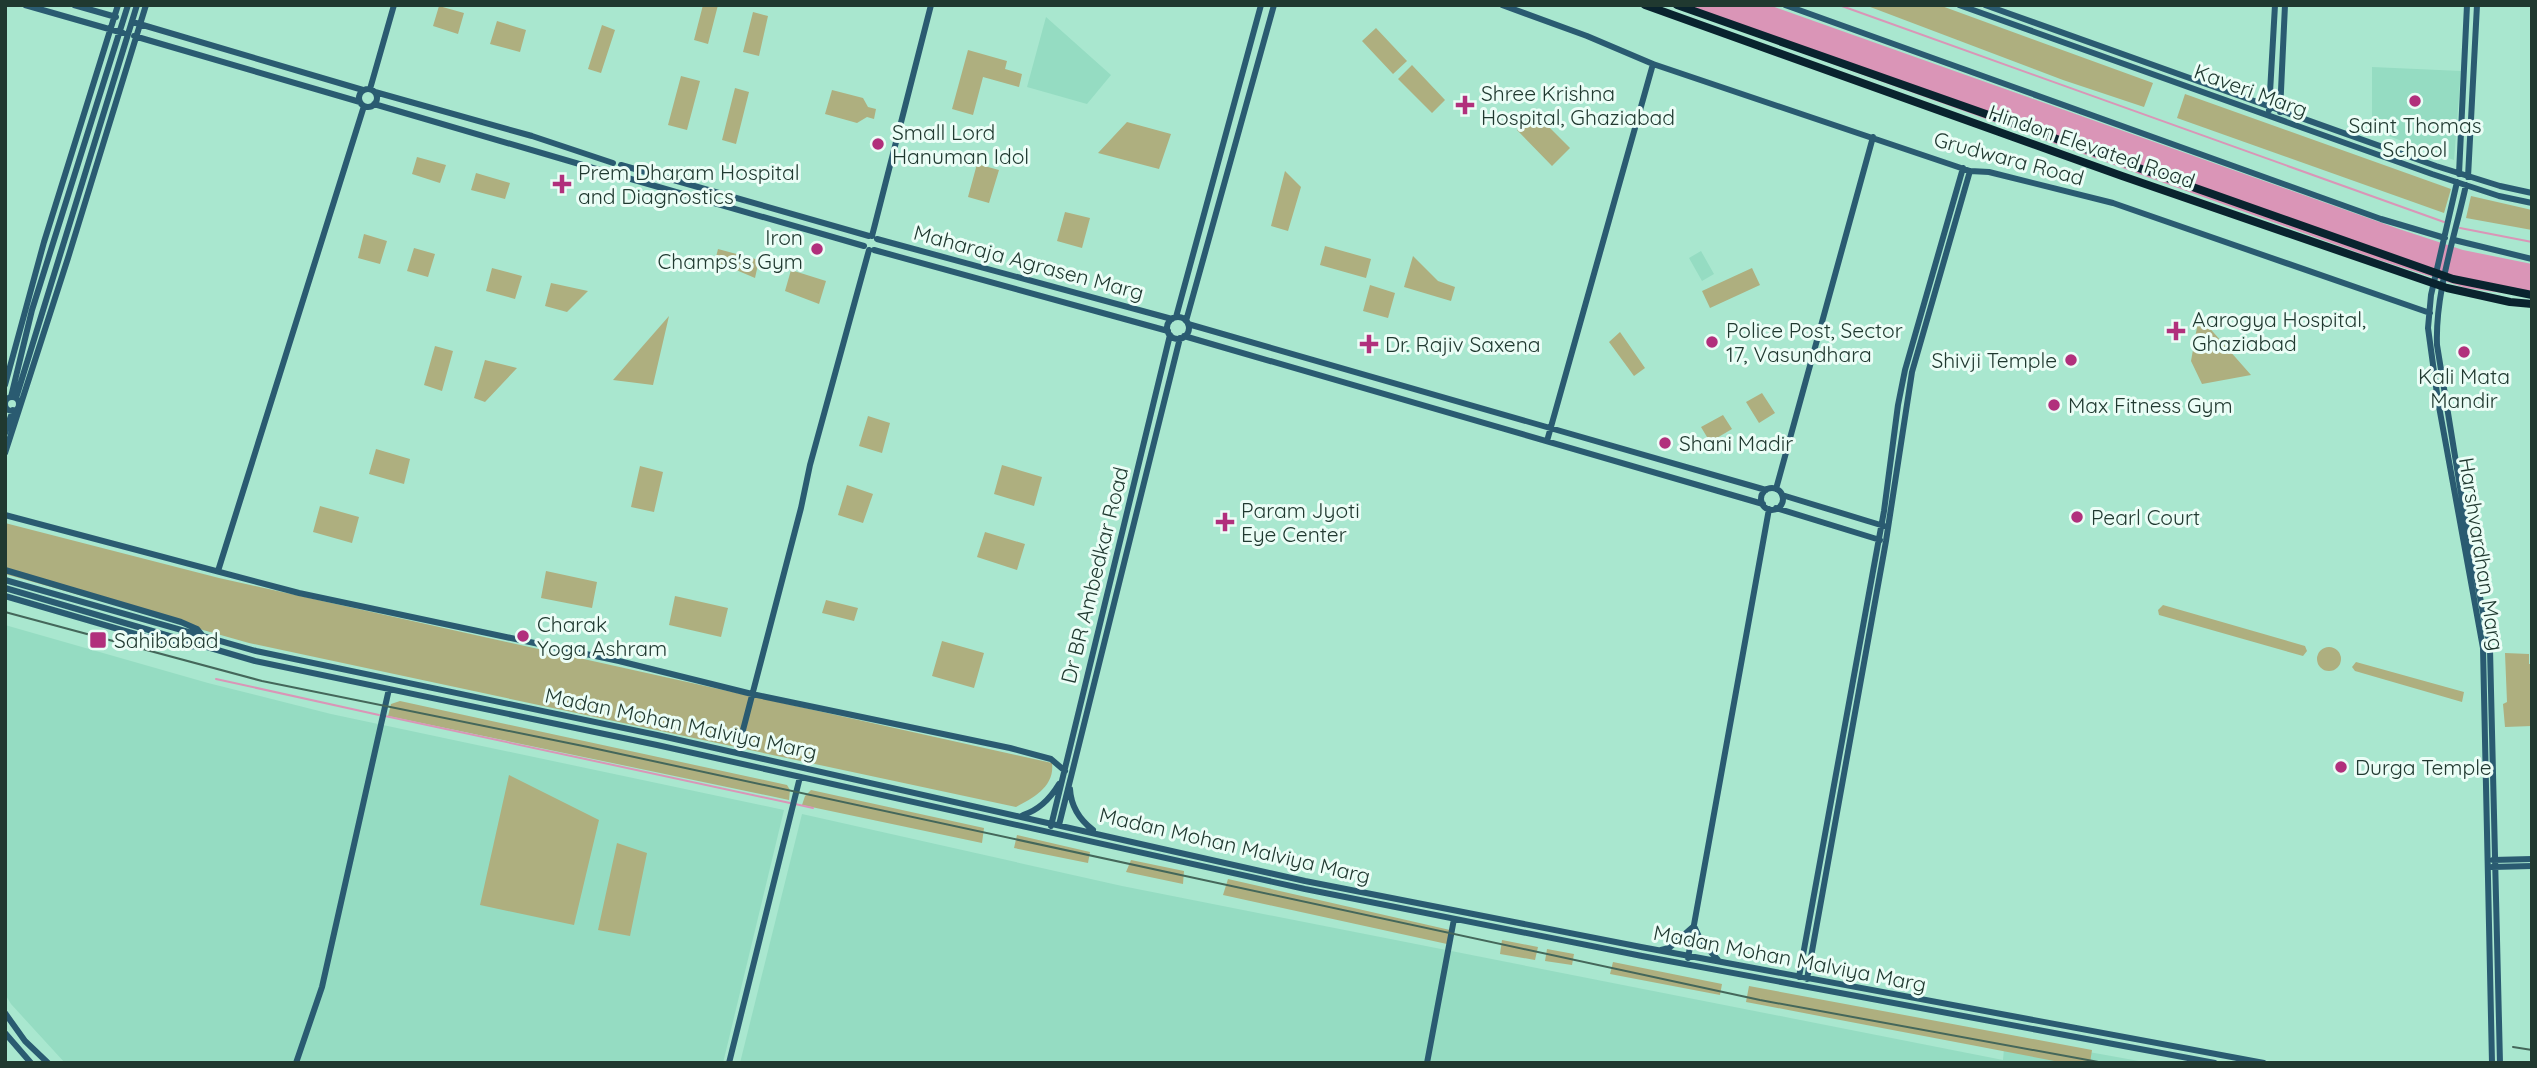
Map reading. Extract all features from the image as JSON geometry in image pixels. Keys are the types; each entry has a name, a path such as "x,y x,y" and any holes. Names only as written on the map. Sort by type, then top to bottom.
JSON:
{"highway":[{"name":"Hindon Elevated Road","path":"1645,5 2109,172 2447,288 2510,302 2532,304"},
{"name":"Hindon Elevated Road","path":"1677,5 2453,279 2532,295"}],"street":[{"path":"25,5 362,104 374,104 377,98 369,90"},
{"name":"Maharaja Agrasen Marg","path":"74,5 873,237 1174,318"},
{"path":"5,385 44,242 118,5"},
{"path":"128,5 128,21"},
{"path":"5,433 7,408 32,310 128,21 137,5"},
{"path":"5,453 146,5"},
{"path":"218,571 362,104 360,94 369,90 394,5"},
{"path":"869,248 877,246 873,237 931,5"},
{"path":"1261,5 1174,318 1168,322 1169,333 1882,540"},
{"path":"1182,337 1188,330 1187,322 1274,5"},
{"name":"Grudwara Road","path":"1502,5 1653,64 1967,169 1989,172 2112,203 2430,313"},
{"path":"1785,5 2381,219 2445,237"},
{"name":"Kaveri Marg","path":"1959,5 2457,182 2532,203"},
{"name":"Kaveri Marg","path":"1985,5 2459,174 2532,193"},
{"path":"2269,115 2275,5"},
{"path":"2280,119 2285,5"},
{"path":"2459,174 2468,5"},
{"path":"2468,177 2477,5"},
{"path":"19,386 124,33"},
{"path":"2091,52 2093,44"},
{"path":"1547,441 1653,64"},
{"name":"Maharaja Agrasen Marg","path":"374,104 1169,333"},
{"path":"1776,489 1873,137"},
{"path":"613,163 609,168 614,174 622,171 621,165"},
{"path":"1803,978 1882,540 1898,405 1905,370 1967,169"},
{"name":"Harshvardhan Marg","path":"2457,182 2431,296 2429,344 2483,648 2500,1063"},
{"name":"Harshvardhan Marg","path":"2466,185 2437,316 2437,345 2490,649 2492,1063"},
{"path":"869,248 864,241 873,237"},
{"path":"2454,239 2532,259"},
{"path":"737,753 810,465 869,248"},
{"path":"1174,318 1766,490 1776,489"},
{"name":"Dr BR Ambedkar Road","path":"1053,833 1169,333"},
{"name":"Dr BR Ambedkar Road","path":"1066,776 1182,337"},
{"path":"10,397 30,378"},
{"path":"7,408 19,404 10,397"},
{"path":"1776,489 1782,495 1884,526"},
{"path":"1766,490 1761,498 1769,507"},
{"path":"1769,507 1781,504 1782,495"},
{"path":"1687,965 1769,507"},
{"path":"5,515 299,593 619,661 752,694 1051,759 1066,776 1073,806 1083,821 1097,833"},
{"path":"5,570 181,622 197,629 204,637"},
{"path":"5,580 204,637"},
{"path":"5,588 200,645"},
{"path":"5,596 180,647 200,645"},
{"name":"Madan Mohan Malviya Marg","path":"204,637 282,657 1056,823 1305,881 1659,951 2263,1063"},
{"name":"Madan Mohan Malviya Marg","path":"200,645 255,661 800,776 1305,889 1687,965 2215,1063"},
{"path":"296,1063 322,987 389,689"},
{"path":"2483,693 2491,695"},
{"path":"2484,711 2492,713"},
{"path":"729,1063 800,776"},
{"path":"1021,816 1033,812 1047,800 1066,776"},
{"path":"2491,863 2532,859"},
{"path":"2491,863 2532,866"},
{"path":"1427,1063 1454,919"},
{"path":"1659,951 1669,948 1694,926"},
{"path":"1694,926 1705,947 1722,962"},
{"path":"5,1013 8,1022 48,1063"},
{"path":"5,1033 31,1063"}],"shaded area":[{"path":"703,5 718,5 708,44 694,40"},
{"path":"1669,5 1769,5 2399,229 2463,250 2532,264 2532,297 2466,288 2373,258"},
{"path":"1865,5 1939,5 2153,83 2144,107 2063,80"},
{"path":"439,6 464,13 458,34 433,26"},
{"path":"753,12 768,16 759,56 743,52"},
{"path":"1046,17 1111,75 1087,104 1027,87"},
{"path":"497,21 526,30 520,52 490,44"},
{"path":"602,25 615,30 601,73 588,69"},
{"path":"1376,28 1407,61 1393,74 1362,41"},
{"path":"968,50 1007,61 1005,69 1022,74 1019,87 983,77 973,115 952,109"},
{"path":"1412,65 1445,100 1432,113 1398,79"},
{"name":"Saint Thomas School","path":"2372,67 2461,71 2454,160 2372,130"},
{"path":"681,76 700,81 687,130 668,125"},
{"path":"735,88 749,92 736,144 722,140"},
{"path":"832,90 863,98 868,107 876,109 874,119 867,117 857,123 825,114"},
{"path":"2185,94 2451,189 2444,213 2177,118"},
{"path":"1535,113 1570,148 1552,166 1517,130"},
{"path":"1127,122 1171,134 1159,169 1098,153"},
{"path":"417,157 446,165 440,183 412,174"},
{"path":"977,164 999,170 989,203 968,197"},
{"path":"1285,171 1301,187 1288,231 1271,226"},
{"path":"476,173 510,183 505,199 471,190"},
{"path":"2471,196 2532,210 2532,230 2466,218"},
{"path":"1065,212 1090,218 1082,248 1057,241"},
{"path":"364,234 387,241 380,264 358,258"},
{"path":"1325,246 1371,259 1366,278 1320,265"},
{"path":"414,248 435,254 428,277 407,271"},
{"path":"718,249 759,260 755,278 715,261"},
{"path":"1701,251 1714,274 1702,281 1689,258"},
{"path":"1413,256 1438,281 1455,287 1451,301 1404,287"},
{"path":"492,268 522,276 515,299 486,291"},
{"path":"1752,268 1760,285 1710,308 1702,291"},
{"path":"791,270 826,281 819,304 785,291"},
{"path":"551,283 588,291 567,312 545,306"},
{"path":"1370,285 1395,293 1388,318 1363,311"},
{"path":"669,316 653,385 613,380"},
{"path":"2199,316 2251,375 2202,384 2191,361"},
{"path":"1620,332 1645,368 1634,376 1609,342"},
{"path":"435,346 453,351 442,391 424,385"},
{"path":"485,360 517,368 485,402 474,398"},
{"path":"1762,393 1775,413 1759,423 1746,402"},
{"path":"1723,415 1732,429 1710,442 1701,427"},
{"path":"868,416 890,423 882,453 859,446"},
{"path":"376,449 410,459 404,484 369,474"},
{"path":"1002,465 1042,477 1034,506 994,494"},
{"path":"640,466 663,472 654,512 631,507"},
{"path":"847,485 873,494 863,523 838,515"},
{"path":"320,506 359,517 352,543 313,532"},
{"path":"5,523 219,578 1052,763 1052,771 1042,790 1016,807 249,643 5,574"},
{"path":"985,532 1025,544 1017,570 977,557"},
{"path":"546,571 597,582 592,608 541,598"},
{"path":"675,596 728,608 721,637 669,625"},
{"path":"826,600 858,608 854,621 822,613"},
{"path":"2163,605 2305,646 2307,651 2303,656 2159,615 2158,610"},
{"path":"5,625 208,683 331,714 784,810 723,1063 65,1063 5,994"},
{"path":"942,641 984,653 974,688 932,676"},
{"path":"2329,647 2337,651 2341,659 2337,667 2329,671 2321,667 2317,659 2321,651"},
{"path":"2505,653 2529,654 2529,664 2532,664 2532,726 2505,727"},
{"path":"2356,662 2464,692 2462,702 2355,671 2352,667"},
{"path":"400,701 787,785 790,790 789,800 388,716 391,704"},
{"path":"509,775 599,820 574,925 480,905"},
{"path":"811,790 984,828 982,843 802,805"},
{"path":"802,814 1122,886 2003,1060 2005,1037 2150,1063 740,1063"},
{"path":"1017,835 1090,852 1088,863 1014,848"},
{"path":"617,843 647,853 630,936 598,930"},
{"path":"1131,860 1184,871 1183,884 1126,872"},
{"path":"1228,879 1450,930 1447,944 1223,895"},
{"path":"1502,940 1538,947 1535,960 1500,954"},
{"path":"1547,949 1574,954 1572,965 1545,961"},
{"path":"1613,962 1722,984 1720,995 1610,974"},
{"path":"1749,986 2092,1050 2090,1063 2065,1063 1746,1002"}],"waterway":[{"path":"1839,5 2444,222"},
{"path":"2460,228 2532,242"},
{"path":"216,679 379,715"},
{"path":"385,716 790,803"},
{"path":"795,804 813,808"}],"railway":[{"path":"5,612 262,681 588,747 1760,1000 2104,1063"},
{"path":"2513,1047 2532,1050"}],"place":[{"name":"Saint Thomas School","path":"2415,101"},
{"name":"Shree Krishna Hospital, Ghaziabad","path":"1465,105"},
{"name":"Small Lord Hanuman Idol","path":"878,144"},
{"name":"Prem Dharam Hospital and Diagnostics","path":"562,184"},
{"name":"Iron Champs's Gym","path":"817,249"},
{"name":"Aarogya Hospital, Ghaziabad","path":"2176,331"},
{"name":"Police Post, Sector 17, Vasundhara","path":"1712,342"},
{"name":"Dr. Rajiv Saxena","path":"1369,344"},
{"name":"Kali Mata Mandir","path":"2464,352"},
{"name":"Shivji Temple","path":"2071,360"},
{"name":"Max Fitness Gym","path":"2054,405"},
{"name":"Shani Madir","path":"1665,443"},
{"name":"Pearl Court","path":"2077,517"},
{"name":"Param Jyoti Eye Center","path":"1225,522"},
{"name":"Charak Yoga Ashram","path":"523,636"},
{"name":"Sahibabad","path":"98,640"},
{"name":"Durga Temple","path":"2341,767"}]}
